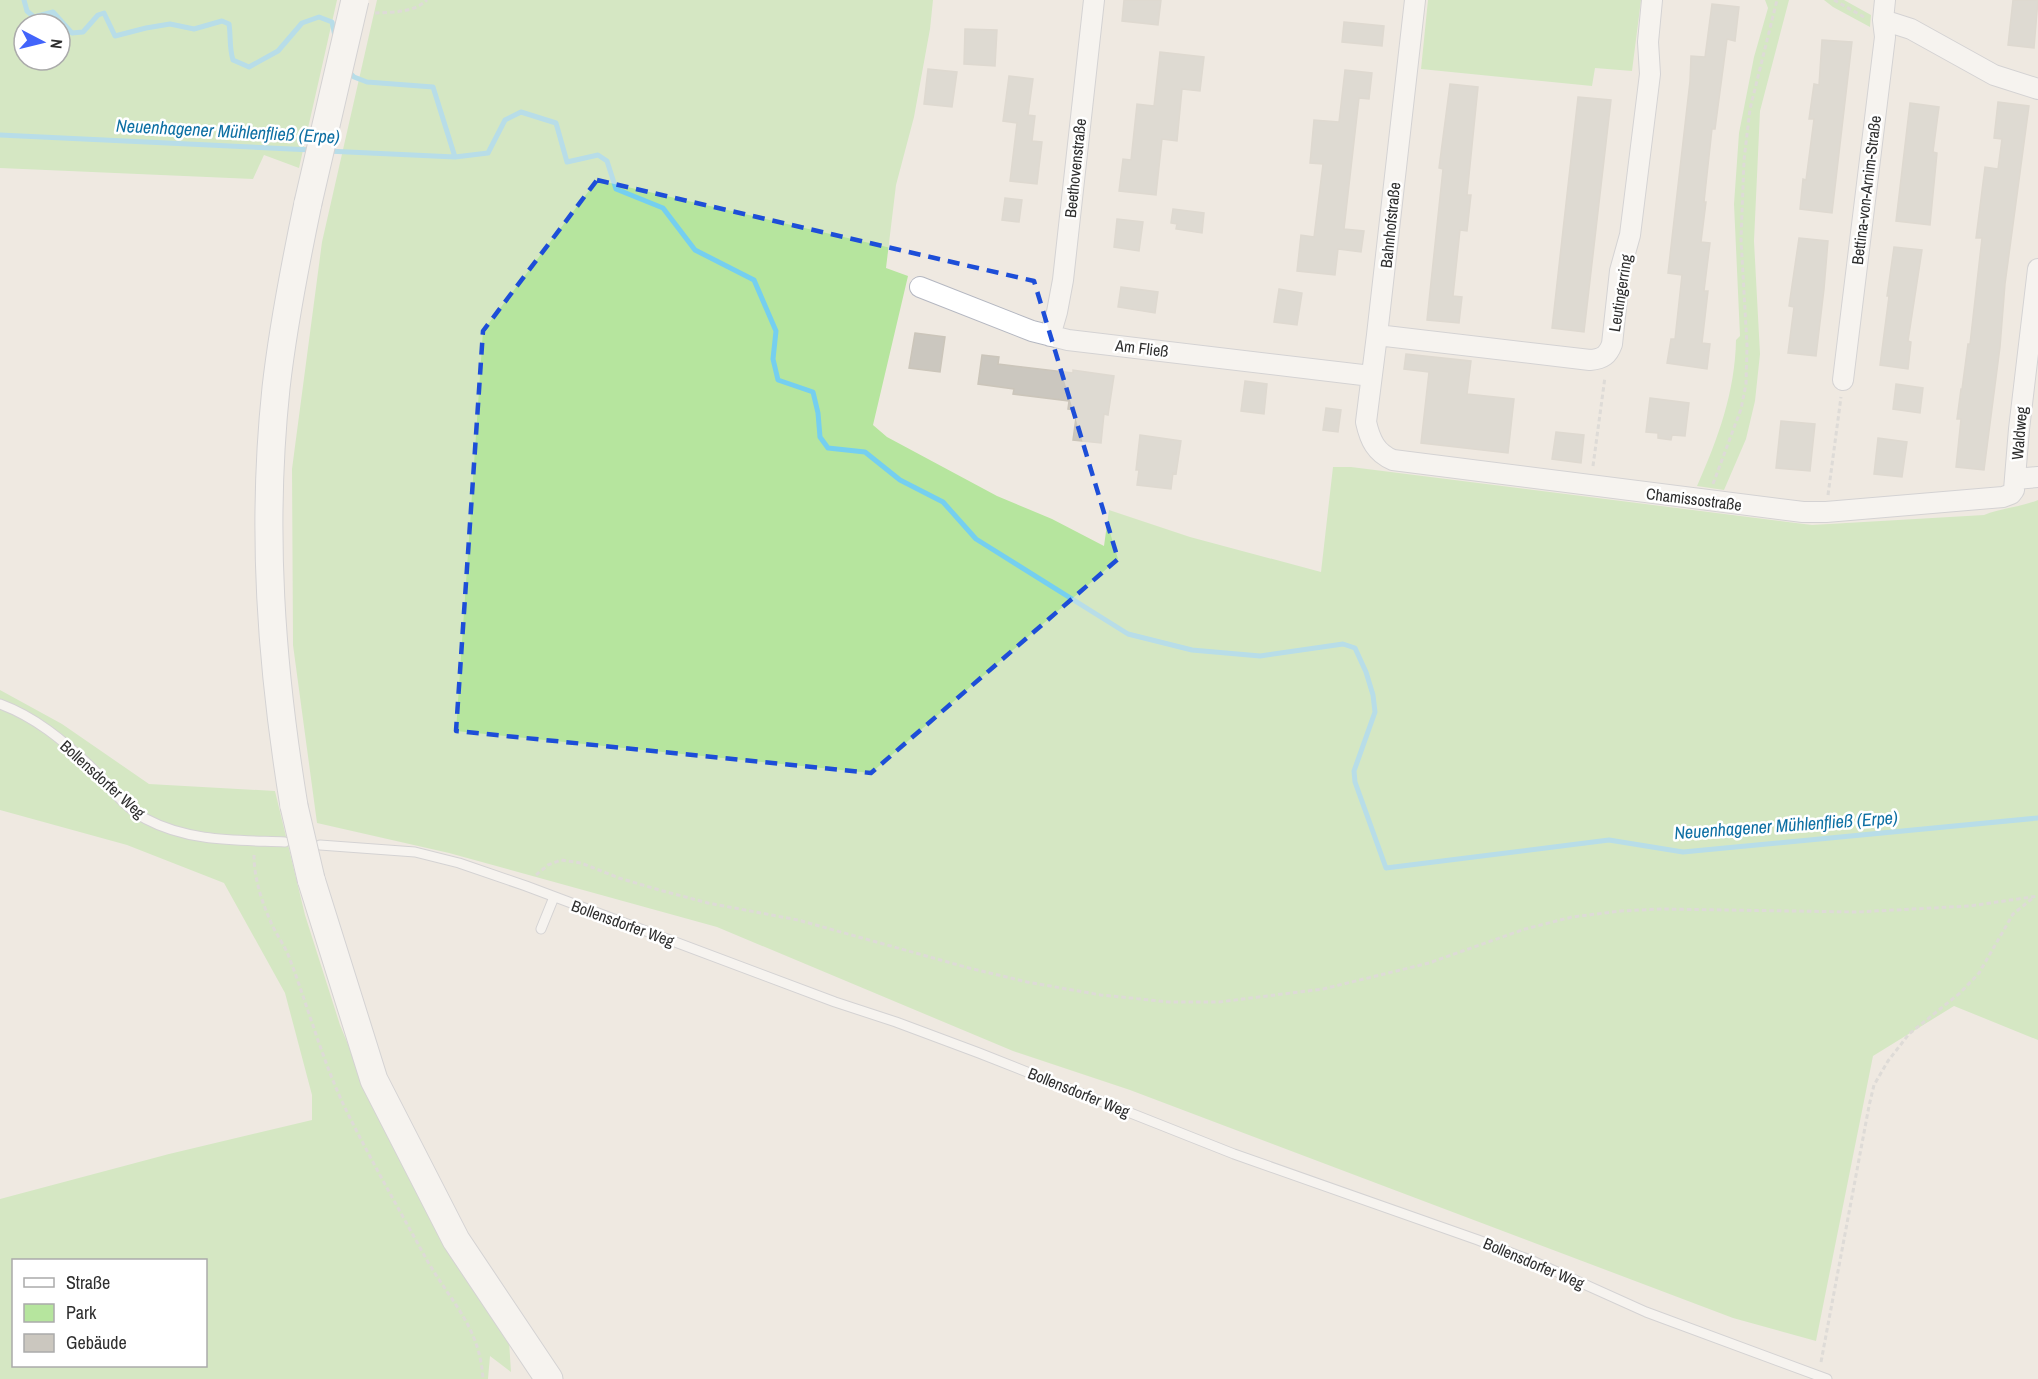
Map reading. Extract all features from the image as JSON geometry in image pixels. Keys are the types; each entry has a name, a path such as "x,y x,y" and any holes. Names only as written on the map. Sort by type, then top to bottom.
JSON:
{"main road":[{"path":"354,0 290,289 276,389 269,526 270,609 280,714 294,806 311,879 374,1080 456,1240 549,1379"}],"street":[{"name":"Beethovenstraße","path":"1050,336 1063,280 1094,0"},
{"name":"Bahnhofstraße","path":"1375,448 1366,422 1414,0"},
{"name":"Leutingerring","path":"1604,357 1612,344 1620,271 1630,235 1650,74 1648,42 1652,0"},
{"name":"Bettina-von-Arnim-Straße","path":"1843,380 1885,37 1883,20 1885,0"},
{"path":"1883,20 1911,28 1994,75 2038,88"},
{"name":"Waldweg","path":"2015,484 2019,429 2038,269"},
{"name":"Am Fließ","path":"920,287 1050,336 1068,340 1371,376"},
{"path":"1377,335 1590,360 1604,357"},
{"name":"Chamissostraße","path":"1375,448 1383,456 1393,460 1803,512 2003,497 2011,494 2015,484 2038,477"}],"lane":[{"name":"Bollensdorfer Weg","path":"0,704 31,718 55,735 88,765 125,804 145,819 187,835 285,842"},
{"name":"Bollensdorfer Weg","path":"320,845 415,852 459,863 526,886 835,1002 991,1057 1234,1154 1478,1240 1535,1262 1646,1312 1823,1377"},
{"path":"541,929 554,897"}],"path":[{"path":"1705,500 1721,465 1741,409 1746,384 1748,346 1741,239 1744,160 1750,110 1778,0"},
{"path":"1834,0 1868,20 1883,20"},
{"path":"1590,485 1606,365 1604,357"},
{"path":"1826,512 1843,380"},
{"path":"254,841 254,863 258,889 270,920 288,954 322,1052 347,1112 429,1263 467,1320 477,1344 483,1379"},
{"path":"526,886 540,869 561,860 573,861 619,878 708,903 798,920 1027,982 1101,995 1169,1002 1219,1002 1323,989 1429,963 1525,929 1581,916 1661,909 1868,912 1970,906 2036,896"},
{"path":"1823,1377 1874,1084 1909,1034 1960,993 1979,973 2013,914 2036,896"}],"highlighted area":[{"path":"597,180 1034,281 1118,559 871,773 456,731 483,331"}],"green space":[{"path":"0,0 337,0 299,168 264,155 253,179 0,168"},
{"path":"377,0 933,0 914,117 896,185 886,268 908,276 873,425 887,437 997,496 1052,519 1104,546 1109,510 1190,537 1321,572 1333,467 1351,467 1812,525 1984,515 2038,500 2038,1040 1954,1006 1873,1056 1816,1341 1733,1318 1130,1090 1013,1051 717,927 449,853 317,823 293,645 292,469 322,242"},
{"path":"1428,0 1641,0 1632,71 1595,68 1592,86 1421,69"},
{"path":"1765,0 1789,0 1760,111 1754,241 1760,354 1755,401 1746,439 1724,490 1697,486 1724,415 1729,397 1736,340 1740,336 1734,204 1739,133 1754,57 1768,8"},
{"path":"1824,0 1844,0 1871,15 1870,27 1833,7"},
{"path":"0,690 62,724 149,784 275,791 305,915 340,1025 366,1088 509,1341 511,1372 490,1356 488,1379 0,1379 0,1199 169,1154 312,1120 312,1095 285,993 224,883 127,845 0,810"}],"building":[{"path":"1124,0 1161,0 1158,25 1122,21"},
{"path":"2013,0 2038,0 2034,48 2008,45"},
{"path":"1712,4 1739,7 1735,41 1727,39 1715,129 1712,129 1704,202 1706,202 1701,242 1710,243 1704,291 1708,291 1702,343 1710,344 1707,369 1667,363 1671,339 1675,339 1682,275 1668,273 1691,56 1705,57"},
{"path":"1344,22 1384,26 1382,46 1342,42"},
{"path":"965,29 997,30 995,66 964,64"},
{"path":"1822,40 1852,42 1832,213 1800,209 1814,119 1809,119 1814,84 1819,85"},
{"path":"1160,52 1204,57 1200,91 1182,89 1177,141 1162,139 1156,195 1119,191 1123,159 1131,160 1137,104 1154,106"},
{"path":"928,69 957,72 952,107 924,104"},
{"path":"1345,70 1372,73 1369,99 1359,98 1344,229 1364,231 1361,252 1338,249 1335,275 1297,271 1301,235 1314,237 1323,164 1310,163 1314,120 1339,122"},
{"path":"1009,76 1033,79 1028,115 1035,116 1032,141 1042,142 1037,184 1010,181 1017,123 1003,121"},
{"path":"1450,84 1478,87 1467,195 1471,195 1467,231 1460,230 1453,296 1462,297 1459,323 1427,320 1443,169 1439,168"},
{"path":"1578,97 1611,100 1584,332 1552,328"},
{"path":"1998,102 2029,106 2005,284 2000,347 1984,470 1956,467 1961,419 1957,419 1968,344 1970,344 1982,238 1976,238 1985,167 1998,169 2002,139 1994,138"},
{"path":"1910,103 1939,107 1933,152 1937,153 1930,225 1896,221"},
{"path":"1005,198 1022,200 1019,222 1002,220"},
{"path":"1173,209 1204,213 1202,233 1176,229 1177,224 1171,223"},
{"path":"1117,219 1143,222 1139,251 1114,247"},
{"path":"1799,238 1828,241 1816,356 1788,353 1794,307 1789,306"},
{"path":"1894,247 1922,250 1908,341 1911,342 1908,369 1880,365"},
{"path":"1121,287 1158,292 1155,313 1118,307"},
{"path":"1279,289 1302,293 1297,325 1274,322"},
{"path":"915,333 945,337 940,372 909,368"},
{"path":"1406,354 1471,361 1467,394 1514,399 1508,453 1421,443 1429,372 1404,369"},
{"path":"982,355 999,357 998,364 1114,376 1108,415 1104,414 1101,443 1073,440 1077,410 1068,409 1069,401 1013,394 1014,389 978,384"},
{"path":"1245,381 1267,384 1264,414 1241,411"},
{"path":"1896,384 1923,388 1920,413 1893,409"},
{"path":"1650,398 1689,403 1685,436 1672,435 1671,440 1658,438 1658,433 1646,432"},
{"path":"1326,408 1341,410 1338,432 1323,430"},
{"path":"1781,421 1815,424 1810,471 1776,468"},
{"path":"1556,432 1584,435 1581,463 1552,459"},
{"path":"1140,435 1181,441 1176,474 1173,473 1171,489 1137,485 1139,470 1136,470"},
{"path":"1878,438 1907,442 1902,477 1874,474"}],"waterway":[{"name":"Neuenhagener Mühlenfließ (Erpe)","path":"24,0 27,11 34,17 53,12 72,33 83,32 98,15 104,13 115,36 170,24 194,29 222,21 229,24 233,60 249,67 278,51 302,23 319,17 332,22 335,36"},
{"name":"Neuenhagener Mühlenfließ (Erpe)","path":"347,70 354,77 367,82 433,87 455,157 488,153 505,120 521,112 556,123 567,162 598,155 607,161 616,189 663,208 695,250 754,280 776,331 773,359 778,380 813,392 820,437 828,448 865,452 900,480 943,502 976,539 1128,634 1192,650 1260,656 1343,644 1355,648 1366,672 1375,712 1354,771 1355,782 1386,868 1609,840 1683,852 2038,818"},
{"name":"Neuenhagener Mühlenfließ (Erpe)","path":"0,135 312,150"},
{"name":"Neuenhagener Mühlenfließ (Erpe)","path":"327,151 455,157"}]}
